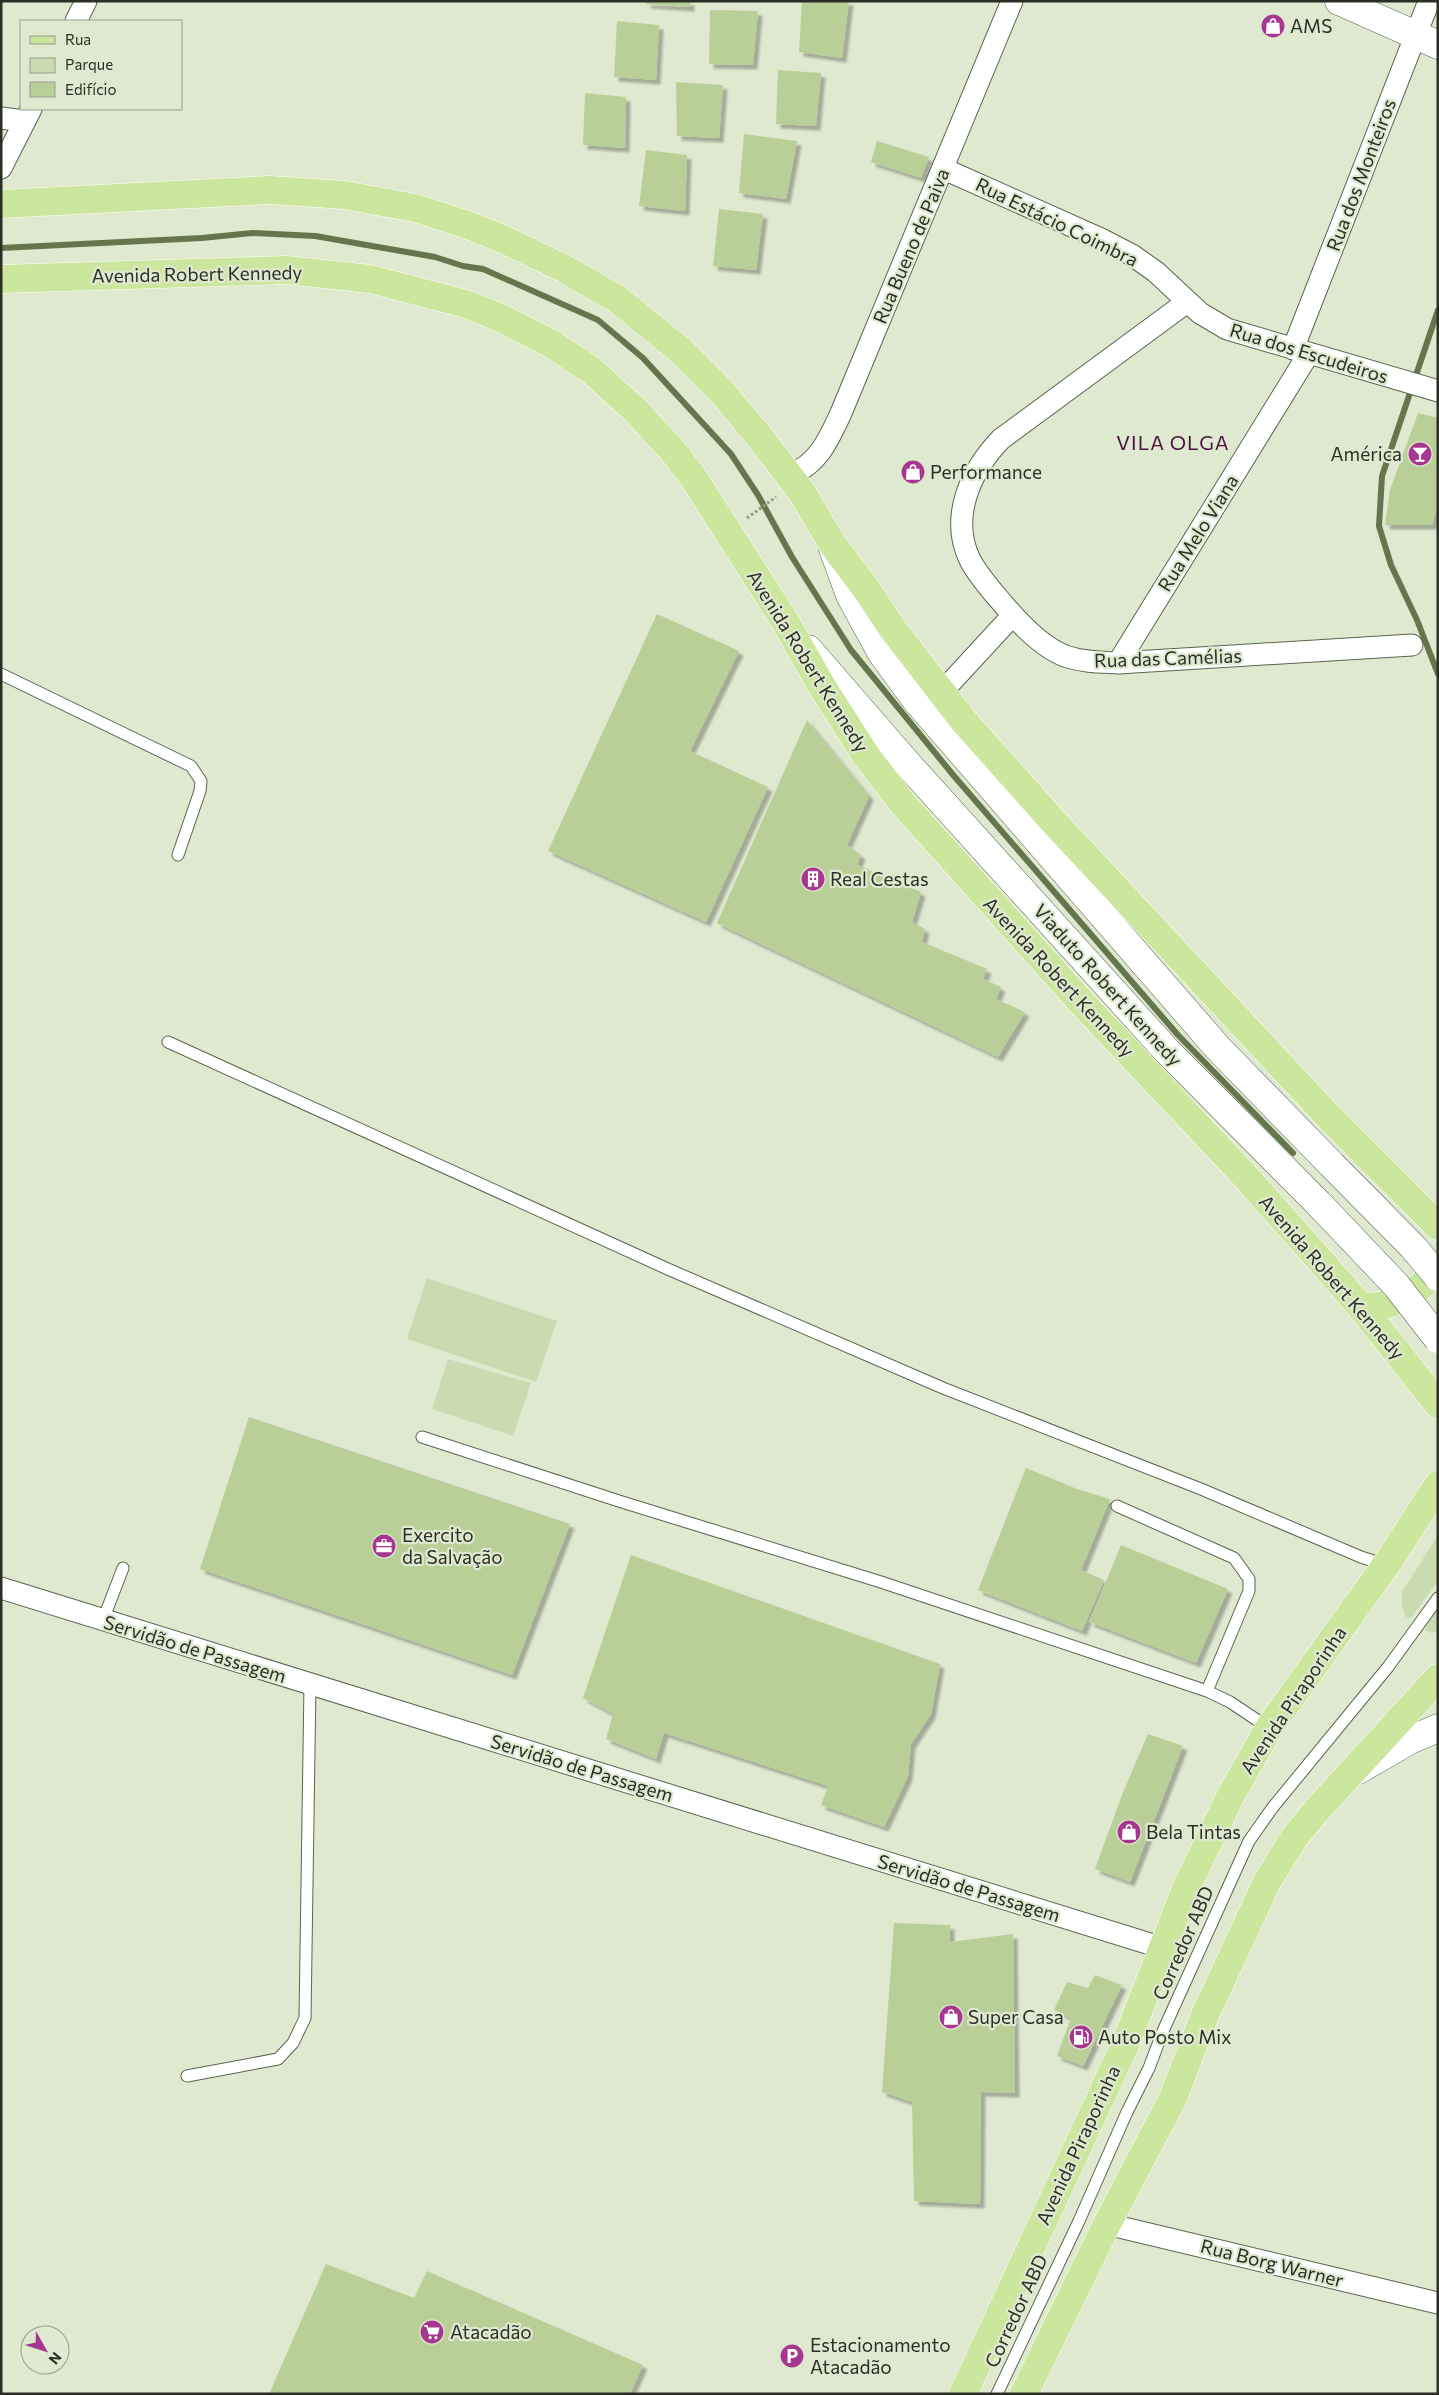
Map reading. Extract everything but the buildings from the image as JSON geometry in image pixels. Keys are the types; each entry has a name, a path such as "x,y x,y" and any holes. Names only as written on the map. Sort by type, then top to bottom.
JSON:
{"main road":[{"path":"1339,1 1427,41"},
{"path":"1,204 270,190 344,195 415,208 465,224 565,268 598,287 638,314 680,350 720,391 789,475 803,494 831,542 941,693 1053,821 1328,1116 1438,1226"},
{"name":"Avenida Robert Kennedy","path":"1,279 286,270 370,278 466,304 503,319 550,343 591,370 636,410 673,451 693,477 786,623 821,685 867,757 904,805 1082,1003 1244,1176 1361,1307 1438,1404"},
{"path":"831,542 850,595 881,652 916,700 1217,1047 1407,1241 1438,1277"},
{"name":"Viaduto Robert Kennedy","path":"786,623 960,822 1167,1051 1359,1244 1396,1285 1438,1339"},
{"path":"1361,1307 1379,1308 1407,1296 1421,1286 1438,1263"},
{"name":"Avenida Piraporinha","path":"963,2394 1125,2045 1188,1886 1231,1795 1269,1728 1386,1565 1438,1486"},
{"path":"1024,2394 1107,2224 1173,2098 1205,2014 1267,1882 1294,1838 1438,1678"},
{"path":"1346,1778 1378,1757 1438,1728"}],"street":[{"path":"76,20 86,1"},
{"name":"Rua Bueno de Paiva","path":"789,475 807,467 814,460 832,431 944,169 1012,1"},
{"name":"Rua dos Monteiros","path":"1301,351 1427,41 1429,1"},
{"path":"1,118 28,115"},
{"path":"1,168 28,115"},
{"name":"Rua Estácio Coimbra","path":"944,169 1101,239 1132,255 1156,272 1187,302"},
{"name":"Rua dos Escudeiros","path":"1187,302 1206,318 1227,329 1434,390"},
{"name":"Rua das Camélias","path":"1187,302 1001,439 980,463 968,487 962,512 966,547 976,571 1013,616 1046,646 1064,655 1082,660 1118,662 1412,645"},
{"name":"Rua Melo Viana","path":"1118,662 1301,351"},
{"path":"941,693 1013,616"},
{"name":"Servidão de Passagem","path":"1,1588 1164,1948"},
{"name":"Rua Borg Warner","path":"1107,2224 1438,2303"}],"lane":[{"path":"1,674 190,766 201,781 200,791 178,855"},
{"path":"168,1042 662,1266 943,1388 1201,1489 1361,1557 1386,1565"},
{"path":"422,1437 632,1505 881,1582 1207,1691 1230,1702 1269,1728"},
{"path":"1117,1506 1234,1558 1249,1579 1249,1591 1207,1691"},
{"path":"103,1620 123,1568"},
{"name":"Corredor ABD","path":"997,2394 1079,2221 1126,2112 1149,2068 1163,2031 1249,1841 1272,1807 1388,1667 1438,1598"},
{"path":"187,2076 278,2059 293,2043 305,2018 310,1684"}],"path":[{"path":"753,514 772,500"}],"green space":[{"path":"427,1278 557,1321 536,1382 407,1339"},
{"path":"448,1359 531,1383 513,1436 432,1409"},
{"path":"1438,1535 1438,1581 1413,1615 1410,1618 1406,1617 1402,1607 1402,1592"},
{"path":"1438,1609 1438,1631 1430,1633 1425,1629"}],"waterway":[{"path":"1,248 202,238 252,233 315,236 435,257 463,266 483,269 598,320 643,358 731,454 758,495 792,557 851,650 954,776 1178,1035 1293,1153"},
{"path":"1438,310 1382,476 1379,526 1391,565 1417,620 1438,674"}],"place":[{"name":"AMS","path":"1273,26"},
{"name":"América","path":"1420,454"},
{"name":"Performance","path":"913,472"},
{"name":"Real Cestas","path":"813,879"},
{"name":"Exercito da Salvação","path":"384,1546"},
{"name":"Bela Tintas","path":"1129,1832"},
{"name":"Super Casa","path":"951,2017"},
{"name":"Auto Posto Mix","path":"1081,2037"},
{"name":"Atacadão","path":"432,2332"},
{"name":"Estacionamento Atacadão","path":"792,2356"}],"district":[{"name":"VILA OLGA","path":"1173,443"}]}
